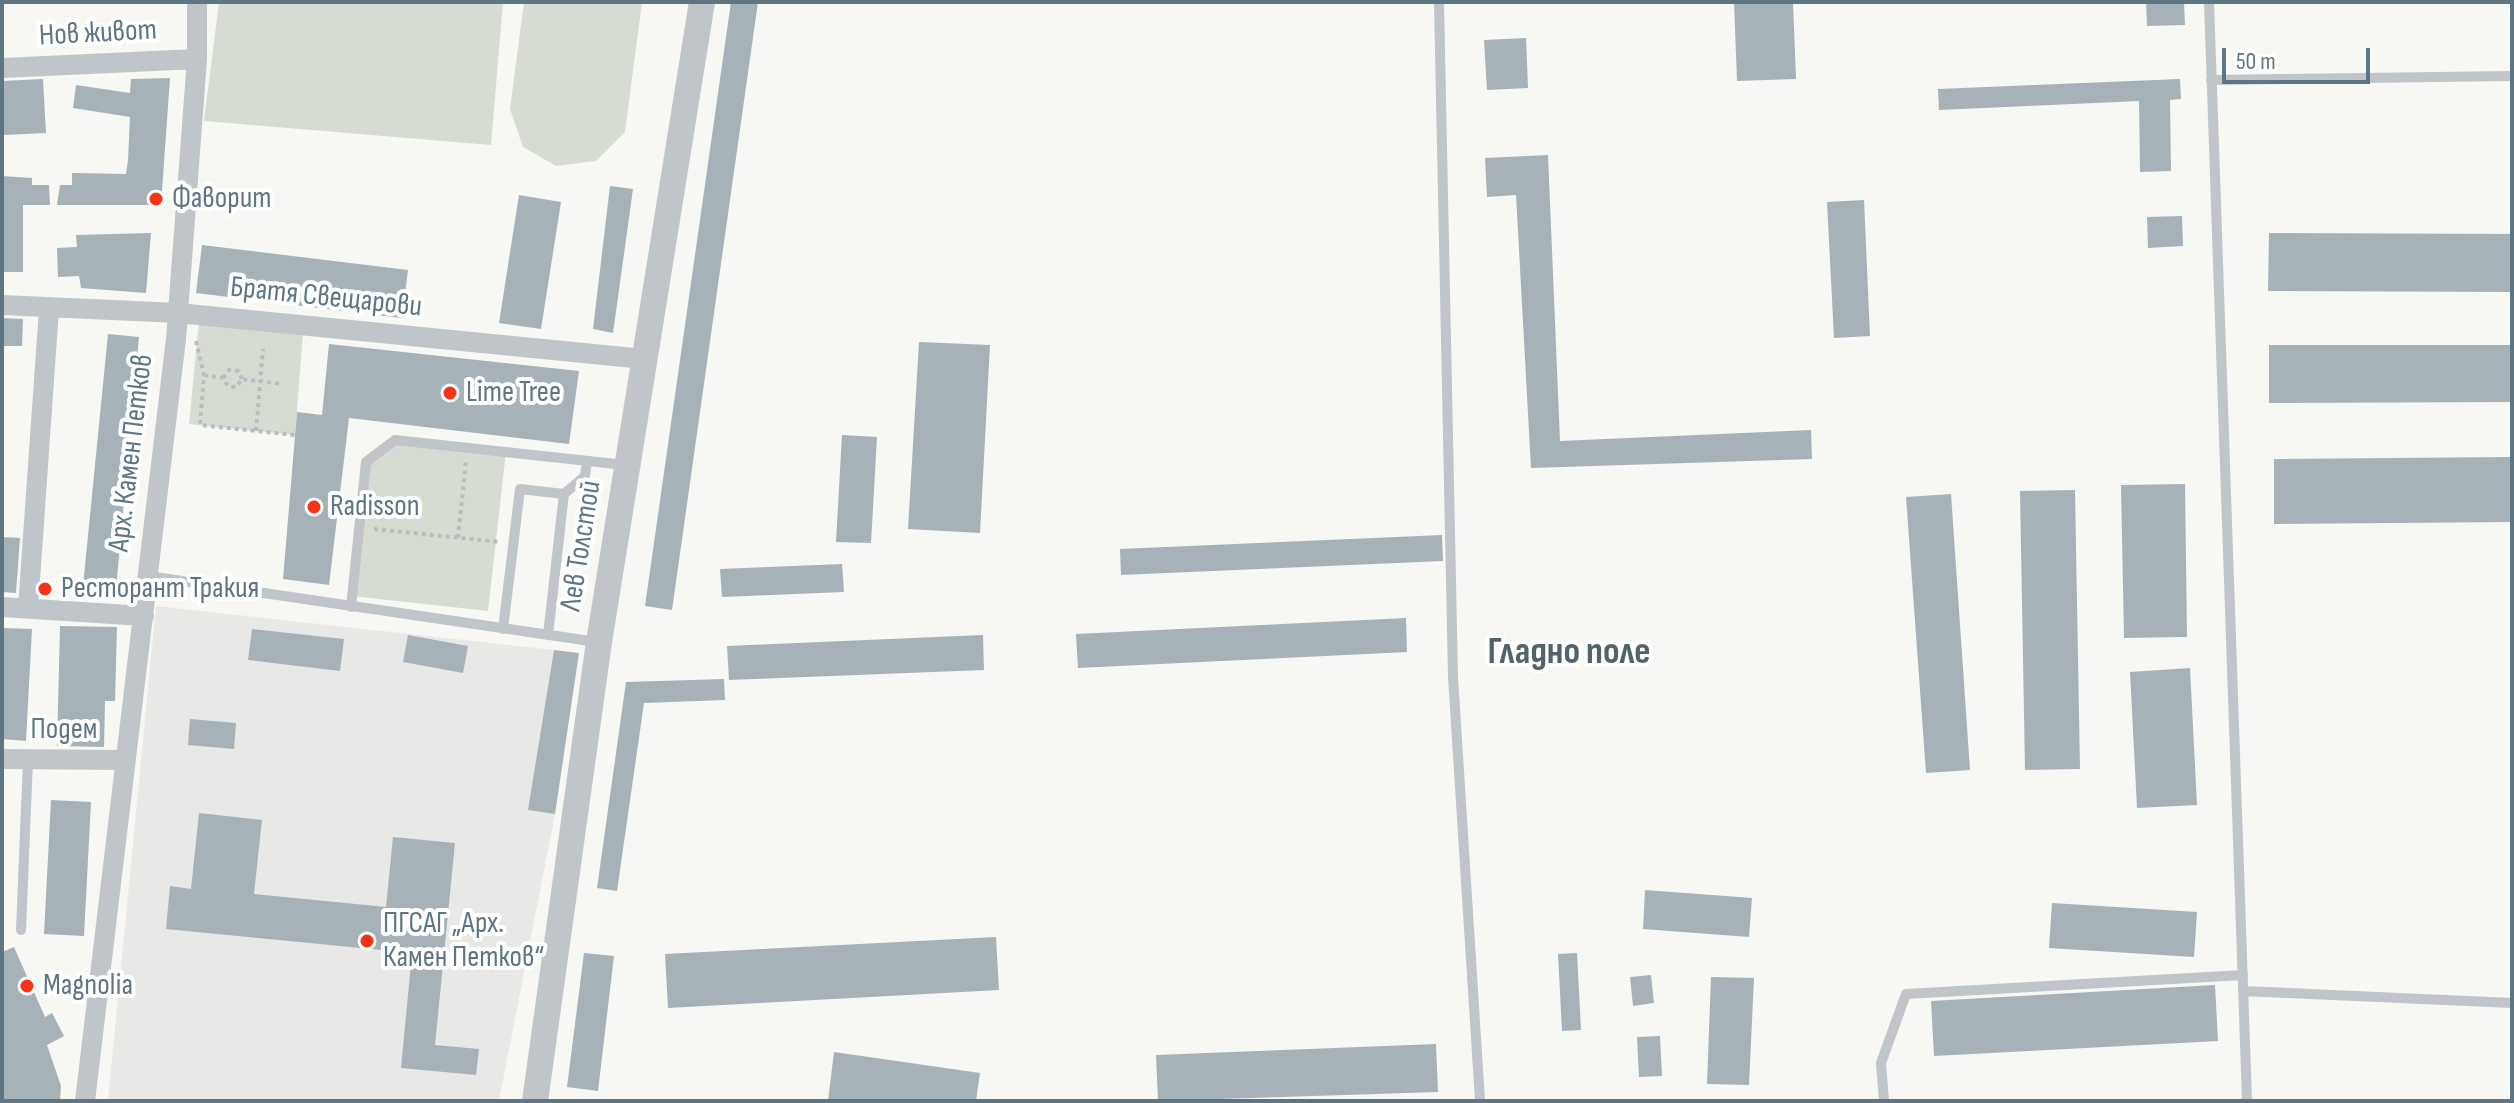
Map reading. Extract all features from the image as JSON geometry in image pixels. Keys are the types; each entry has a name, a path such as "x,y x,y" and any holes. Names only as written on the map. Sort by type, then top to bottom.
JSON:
{"street":[{"name":"Арх. Камен Петков","path":"85,1101 176,339 197,59 197,2"},
{"name":"Лев Толстой","path":"535,1101 599,642 702,2"},
{"name":"Нов живот","path":"2,68 197,59"},
{"name":"Братя Свещарови","path":"2,305 178,313 644,359"},
{"path":"28,608 49,309"},
{"path":"2,607 144,616"},
{"name":"Подем","path":"2,759 125,760"}],"lane":[{"path":"1439,2 1453,677 1480,1101"},
{"path":"2209,2 2247,1101"},
{"path":"2211,80 2512,76"},
{"path":"351,607 366,462 395,440 627,465"},
{"path":"548,635 564,494 585,476 587,461"},
{"path":"503,629 520,489 564,494"},
{"path":"148,576 599,642"},
{"path":"21,930 28,760"},
{"path":"1884,1101 1881,1063 1906,994 2243,975"},
{"path":"2243,991 2512,1003"}],"path":[{"path":"176,339 197,341 204,375 200,425 295,435"},
{"path":"255,431 263,349"},
{"path":"223,378 229,370 238,371 242,379"},
{"path":"204,375 223,378 228,386 236,387 242,379"},
{"path":"242,379 282,384"},
{"path":"458,538 467,448"},
{"path":"359,528 513,543"}],"shaded area":[{"path":"219,2 503,2 491,145 204,121"},
{"path":"524,2 642,2 625,132 596,161 556,166 523,147 510,109"},
{"path":"199,321 303,333 295,435 189,424"},
{"path":"395,440 506,452 488,611 352,596 366,462"},
{"path":"156,606 554,650 529,810 555,814 499,1101 108,1101"}],"building":[{"path":"731,2 758,2 672,610 645,606"},
{"path":"1734,2 1793,2 1796,79 1737,81"},
{"path":"2146,2 2184,2 2185,25 2147,26"},
{"path":"1526,38 1528,88 1487,90 1484,40"},
{"path":"170,78 161,205 57,205 60,185 72,185 72,173 126,174 130,117 73,108 76,85 130,93 131,79"},
{"path":"43,79 46,133 4,135 2,81"},
{"path":"2180,79 2181,99 2170,100 2171,171 2140,172 2139,101 1939,110 1938,89"},
{"path":"1548,155 1560,441 1811,430 1812,459 1531,468 1516,195 1487,197 1485,158"},
{"path":"2,176 32,178 32,185 49,185 50,205 23,205 23,272 2,272"},
{"path":"610,186 633,189 613,333 593,329"},
{"path":"519,195 561,202 541,329 499,323"},
{"path":"1864,200 1870,336 1834,338 1827,202"},
{"path":"2182,216 2183,246 2148,248 2147,217"},
{"path":"151,233 146,293 81,288 79,276 58,277 57,248 77,247 76,235"},
{"path":"2269,233 2512,234 2512,292 2268,291"},
{"path":"202,245 408,270 402,318 196,293"},
{"path":"2,318 23,319 22,346 2,346"},
{"path":"108,334 139,337 116,589 83,586"},
{"path":"919,342 990,345 980,533 908,529"},
{"name":"Lime Tree","path":"329,344 579,371 569,444 349,418 329,585 283,579 297,412 322,415"},
{"path":"2269,345 2512,345 2512,402 2269,403"},
{"path":"842,435 877,437 871,543 836,542"},
{"path":"2512,457 2512,522 2274,524 2274,459"},
{"path":"2185,484 2187,637 2124,638 2121,485"},
{"path":"2075,490 2080,769 2025,770 2020,491"},
{"path":"1951,494 1970,770 1926,773 1906,497"},
{"path":"1442,535 1443,561 1121,575 1120,549"},
{"path":"2,537 20,538 16,593 2,592"},
{"path":"842,564 844,592 722,597 720,569"},
{"path":"1406,618 1407,652 1078,668 1076,634"},
{"path":"60,626 117,627 115,701 105,701 104,747 57,746"},
{"path":"2,628 32,629 26,741 2,739"},
{"path":"252,629 344,639 340,671 248,660"},
{"path":"408,635 468,646 463,673 403,662"},
{"path":"983,635 984,670 729,680 727,646"},
{"path":"554,650 579,653 555,814 528,810"},
{"path":"2190,668 2197,805 2137,808 2130,672"},
{"path":"724,679 725,700 644,703 617,891 597,888 626,682"},
{"path":"190,719 236,723 234,749 188,745"},
{"path":"51,800 91,802 84,936 44,934"},
{"name":"ПГСАГ „Арх. Камен Петков“","path":"199,813 262,820 254,894 386,907 393,837 455,843 435,1045 479,1049 476,1075 401,1068 412,953 166,929 170,886 191,889"},
{"path":"1645,890 1752,898 1749,937 1643,929"},
{"path":"2052,903 2197,912 2194,957 2049,948"},
{"path":"996,937 999,990 668,1008 665,954"},
{"path":"14,947 45,1017 52,1013 64,1036 47,1045 61,1086 60,1101 2,1101 2,952"},
{"path":"584,953 614,956 598,1091 567,1087"},
{"path":"1577,953 1581,1030 1562,1031 1558,954"},
{"path":"1651,975 1654,1003 1633,1006 1630,977"},
{"path":"1711,977 1754,978 1749,1085 1707,1084"},
{"path":"2215,985 2218,1041 1934,1056 1931,1001"},
{"path":"1660,1036 1662,1076 1639,1077 1637,1037"},
{"path":"1436,1044 1438,1092 1158,1101 1156,1055"},
{"path":"834,1052 980,1073 976,1101 828,1101"}],"place":[{"name":"Фаворит","path":"156,199"},
{"name":"Lime Tree","path":"450,393"},
{"name":"Radisson","path":"314,507"},
{"name":"Ресторант Тракия","path":"45,589"},
{"name":"ПГСАГ „Арх. Камен Петков“","path":"367,941"},
{"name":"Magnolia","path":"27,986"}],"district":[{"name":"Гладно поле","path":"1569,653"}]}
